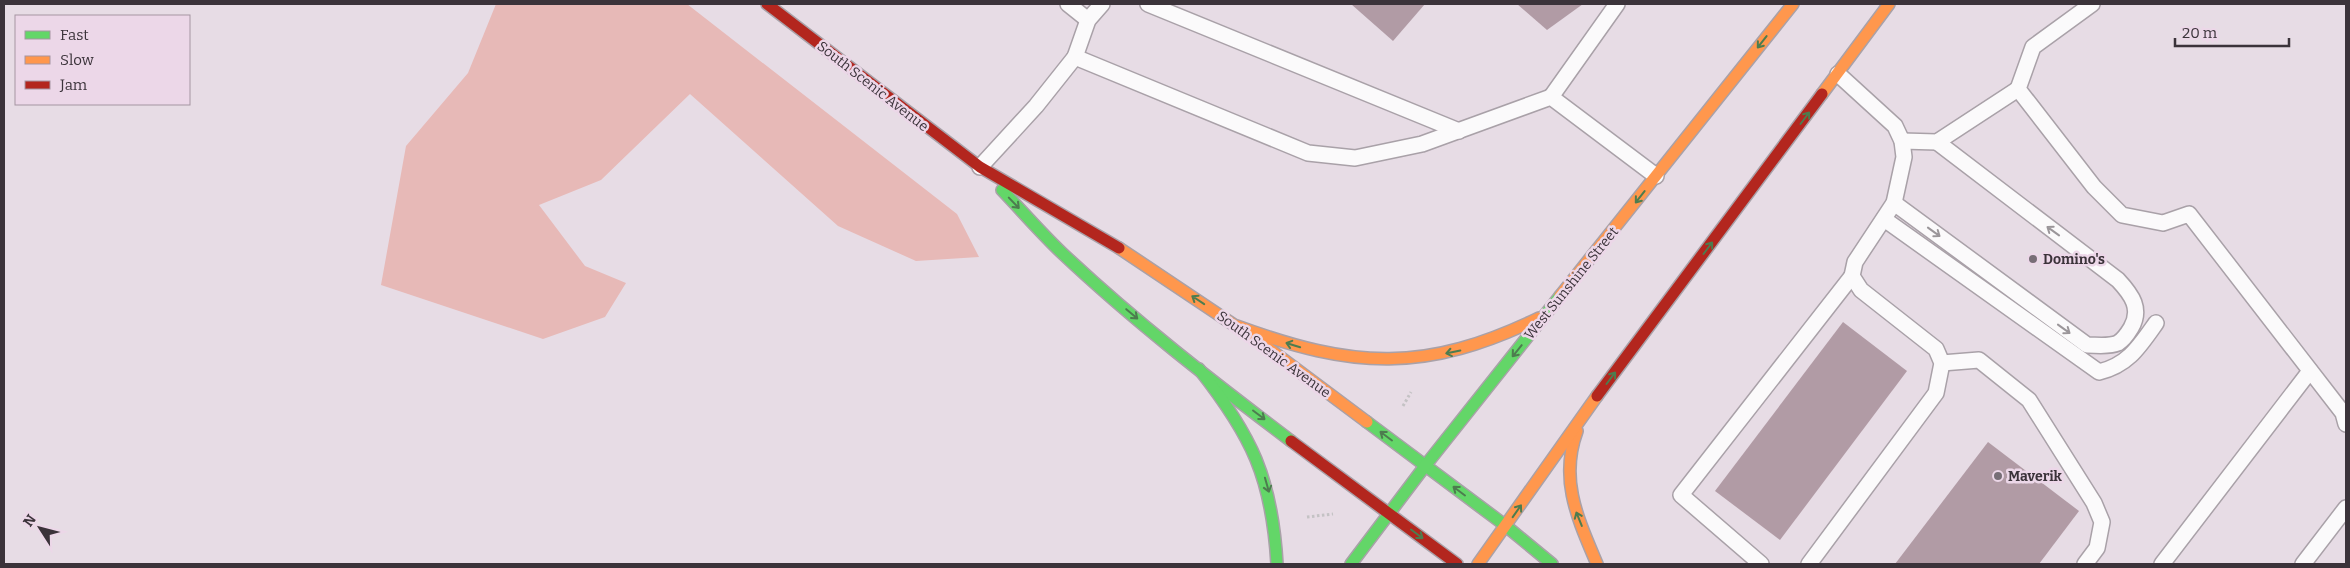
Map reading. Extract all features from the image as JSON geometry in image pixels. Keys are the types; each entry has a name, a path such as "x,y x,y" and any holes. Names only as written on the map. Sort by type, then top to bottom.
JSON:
{"main road":[{"name":"South Scenic Avenue","path":"767,4 980,168 1141,261 1237,326 1506,526 1552,564"},
{"name":"West Sunshine Street","path":"1351,564 1425,466 1792,4"},
{"path":"1478,564 1591,404 1889,4"},
{"name":"South Scenic Avenue","path":"980,168 1062,253 1132,315 1458,564"},
{"path":"1237,326 1321,353 1353,358 1416,358 1460,350 1488,341 1512,332 1547,314"},
{"path":"1199,368 1236,416 1256,452 1275,518 1277,564"},
{"path":"1591,404 1575,435 1570,459 1570,484 1575,509 1597,564"}],"lane":[{"path":"1068,4 1088,20"},
{"path":"980,168 1036,106 1075,57 1088,20 1102,4"},
{"path":"1148,4 1459,131"},
{"path":"1075,57 1308,153 1355,158 1422,144 1550,97 1617,4"},
{"path":"1902,141 1937,142 2018,89 2033,47 2092,4"},
{"path":"1762,564 1680,494 1852,276 1855,262 1894,203 1904,157 1902,141 1895,126 1838,74"},
{"path":"2018,89 2094,187 2122,215 2162,223 2190,214 2343,413 2346,424"},
{"path":"1550,97 1656,176"},
{"path":"1894,203 2087,345 2106,345 2119,342 2128,333 2136,314 2136,307 2134,301 2118,280 1937,142"},
{"path":"1884,219 2098,372 2114,368 2135,352 2156,323"},
{"path":"1809,564 1936,393 1942,363 1936,349 1861,290 1852,276"},
{"path":"1942,363 1979,360 2029,400 2094,503 2102,522 2097,548 2085,564"},
{"path":"2162,564 2310,371"},
{"path":"2303,564 2346,508"}],"path":[{"path":"1402,409 1414,386"},
{"path":"1302,518 1339,513"}],"shaded area":[{"path":"496,4 687,4 957,214 979,257 916,261 838,226 690,94 601,180 539,205 585,266 626,283 605,317 543,339 381,285 406,146 468,73"}],"building":[{"path":"1351,4 1425,4 1393,41"},
{"path":"1517,4 1583,4 1547,30"},
{"path":"1843,322 1907,371 1780,540 1715,491"},
{"name":"Maverik","path":"1988,442 2079,511 2039,564 1895,564"}],"traffic: fast":[{"path":"1002,190 1054,245 1117,303 1291,441"},
{"path":"1351,564 1425,466 1560,296"},
{"path":"1199,369 1233,416 1246,437 1256,459 1270,507 1277,564"},
{"path":"1367,422 1506,526 1552,564"}],"traffic: slow":[{"path":"1560,296 1793,4"},
{"path":"1822,94 1889,4"},
{"path":"1119,248 1264,345 1367,422"},
{"path":"1237,326 1318,351 1354,357 1389,359 1424,356 1460,348 1498,336 1539,318"},
{"path":"1478,564 1597,396"},
{"path":"1577,431 1572,449 1570,483 1583,531 1597,564"}],"traffic: jam":[{"path":"767,4 980,167 1119,248"},
{"path":"1597,396 1822,94"},
{"path":"1291,441 1457,564"}],"place":[{"name":"Domino's","path":"2033,259"},
{"name":"Maverik","path":"1998,476"}]}
